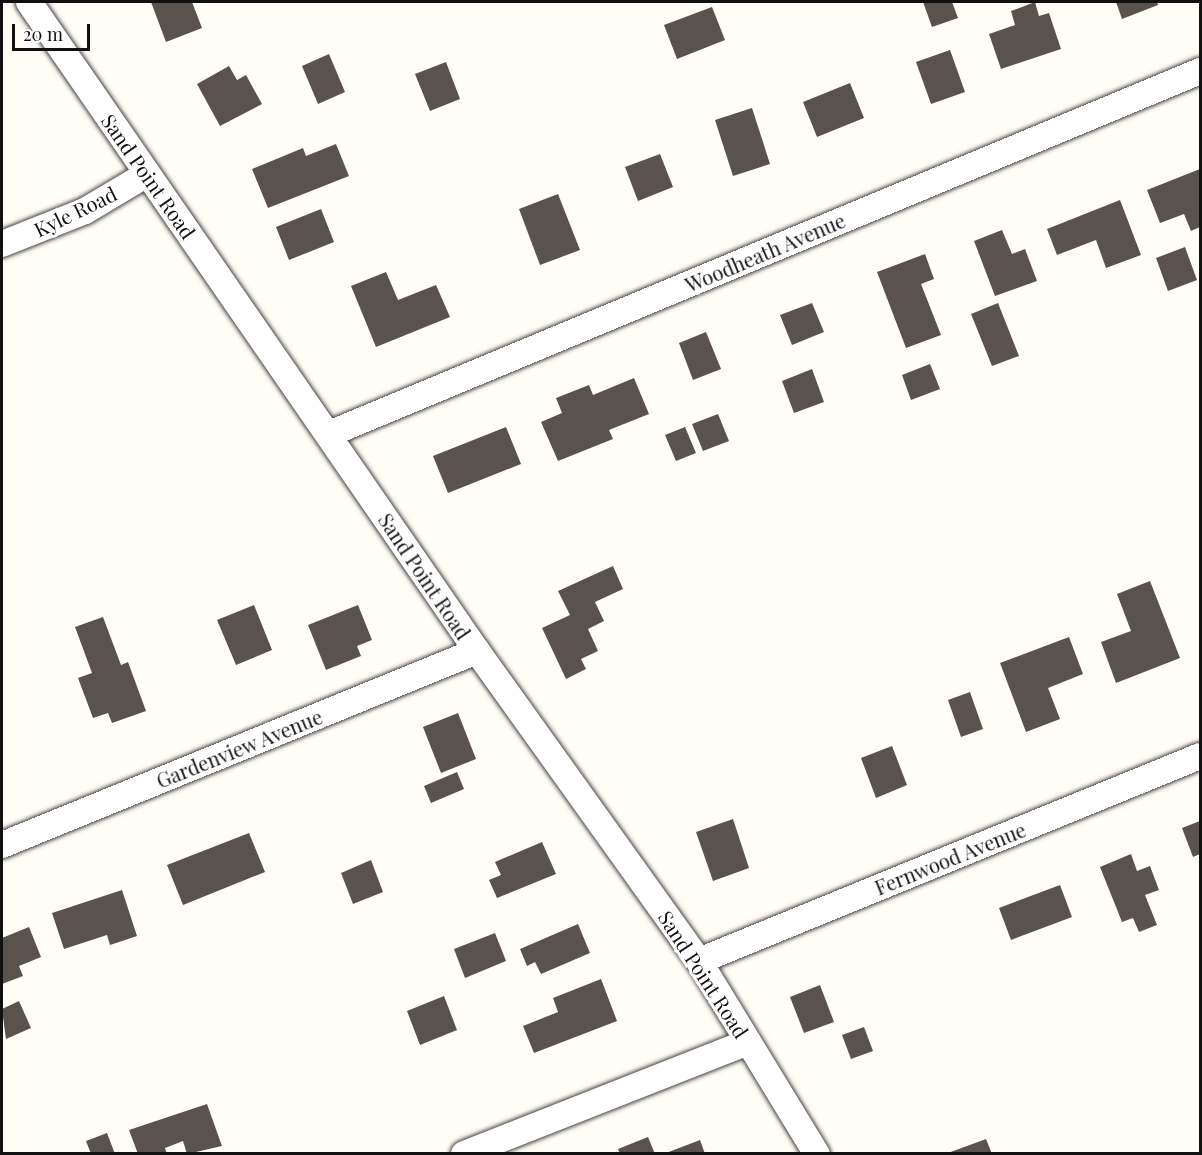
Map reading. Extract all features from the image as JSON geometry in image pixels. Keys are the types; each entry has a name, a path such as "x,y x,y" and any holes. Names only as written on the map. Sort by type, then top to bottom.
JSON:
{"street":[{"name":"Sand Point Road","path":"28,2 477,651 699,960 817,1154"},
{"name":"Woodheath Avenue","path":"329,434 1200,71"},
{"name":"Kyle Road","path":"2,244 85,211 147,174"},
{"name":"Gardenview Avenue","path":"2,845 477,651"},
{"name":"Fernwood Avenue","path":"699,960 1200,756"},
{"path":"464,1154 748,1042"}],"building":[{"path":"151,2 192,2 202,28 166,42"},
{"path":"923,2 952,2 958,18 932,27"},
{"path":"1035,2 1039,16 1049,13 1061,49 1001,69 989,34 1015,25 1011,11"},
{"path":"1116,2 1157,2 1158,5 1122,19"},
{"path":"712,7 725,40 677,59 664,25"},
{"path":"950,50 965,92 931,104 916,62"},
{"path":"329,54 345,92 318,104 302,66"},
{"path":"446,62 460,99 430,111 415,74"},
{"path":"229,66 237,80 246,75 262,104 220,126 197,84"},
{"path":"850,83 864,118 817,137 803,102"},
{"path":"752,108 770,164 733,176 715,120"},
{"path":"336,144 349,176 268,208 252,169 303,148 306,156"},
{"path":"660,154 673,187 638,201 625,167"},
{"path":"1200,169 1200,227 1191,231 1184,214 1160,223 1147,190"},
{"path":"558,194 580,250 540,265 519,209"},
{"path":"1120,200 1141,255 1106,268 1096,240 1057,255 1047,229"},
{"path":"321,209 334,242 289,260 276,227"},
{"path":"1002,230 1012,254 1025,249 1037,281 995,296 974,241"},
{"path":"1185,247 1197,280 1168,291 1156,258"},
{"path":"925,254 934,279 921,284 941,335 906,348 877,272"},
{"path":"386,272 398,300 436,285 450,317 376,347 351,286"},
{"path":"812,303 824,332 792,345 780,315"},
{"path":"998,303 1019,356 992,366 971,314"},
{"path":"706,332 721,369 693,380 679,343"},
{"path":"930,364 940,389 911,400 902,375"},
{"path":"812,369 824,402 794,413 782,381"},
{"path":"634,378 649,414 609,430 613,439 558,461 541,422 562,413 556,398 589,385 593,395"},
{"path":"718,414 729,441 703,451 692,424"},
{"path":"506,427 521,464 448,493 433,456"},
{"path":"685,427 696,453 676,461 665,435"},
{"path":"613,566 623,589 595,602 604,621 588,629 598,651 581,659 586,669 566,679 542,628 570,615 558,591"},
{"path":"1150,581 1180,658 1116,683 1101,642 1131,631 1117,594"},
{"path":"254,605 272,650 236,665 217,620"},
{"path":"358,605 372,640 357,646 361,656 326,670 308,625"},
{"path":"103,617 121,665 128,662 146,711 112,723 108,713 93,718 78,678 92,673 75,627"},
{"path":"1069,637 1083,674 1048,688 1060,719 1026,732 1000,663"},
{"path":"970,692 983,729 961,737 948,700"},
{"path":"458,713 476,759 441,773 423,727"},
{"path":"892,746 907,785 876,798 861,758"},
{"path":"457,772 464,789 431,803 424,786"},
{"path":"733,819 749,868 713,881 696,832"},
{"path":"1200,821 1200,854 1193,857 1182,828"},
{"path":"249,833 265,872 183,905 167,865"},
{"path":"542,842 556,874 497,898 489,880 501,875 495,862"},
{"path":"1131,854 1137,871 1150,866 1159,890 1145,895 1157,925 1139,932 1133,918 1122,922 1100,867"},
{"path":"371,860 383,892 353,904 341,873"},
{"path":"1060,885 1072,917 1011,940 999,908"},
{"path":"122,890 137,936 110,945 107,935 64,949 52,913"},
{"path":"578,924 590,953 541,974 535,962 527,966 520,949"},
{"path":"29,927 41,957 19,966 23,976 2,984 2,938"},
{"path":"495,933 506,961 465,978 454,949"},
{"path":"601,979 617,1021 534,1053 523,1026 558,1012 553,998"},
{"path":"820,985 834,1022 804,1033 790,997"},
{"path":"444,996 457,1030 420,1045 407,1011"},
{"path":"19,1001 31,1028 6,1039 2,1009"},
{"path":"864,1027 873,1051 851,1059 842,1035"},
{"path":"207,1104 222,1146 187,1154 183,1141 165,1148 167,1154 138,1154 129,1130"},
{"path":"107,1133 115,1154 91,1154 86,1141"},
{"path":"648,1137 655,1154 620,1154 618,1149"},
{"path":"986,1139 992,1154 948,1154 948,1153"},
{"path":"700,1140 705,1154 666,1154 666,1153"}]}
